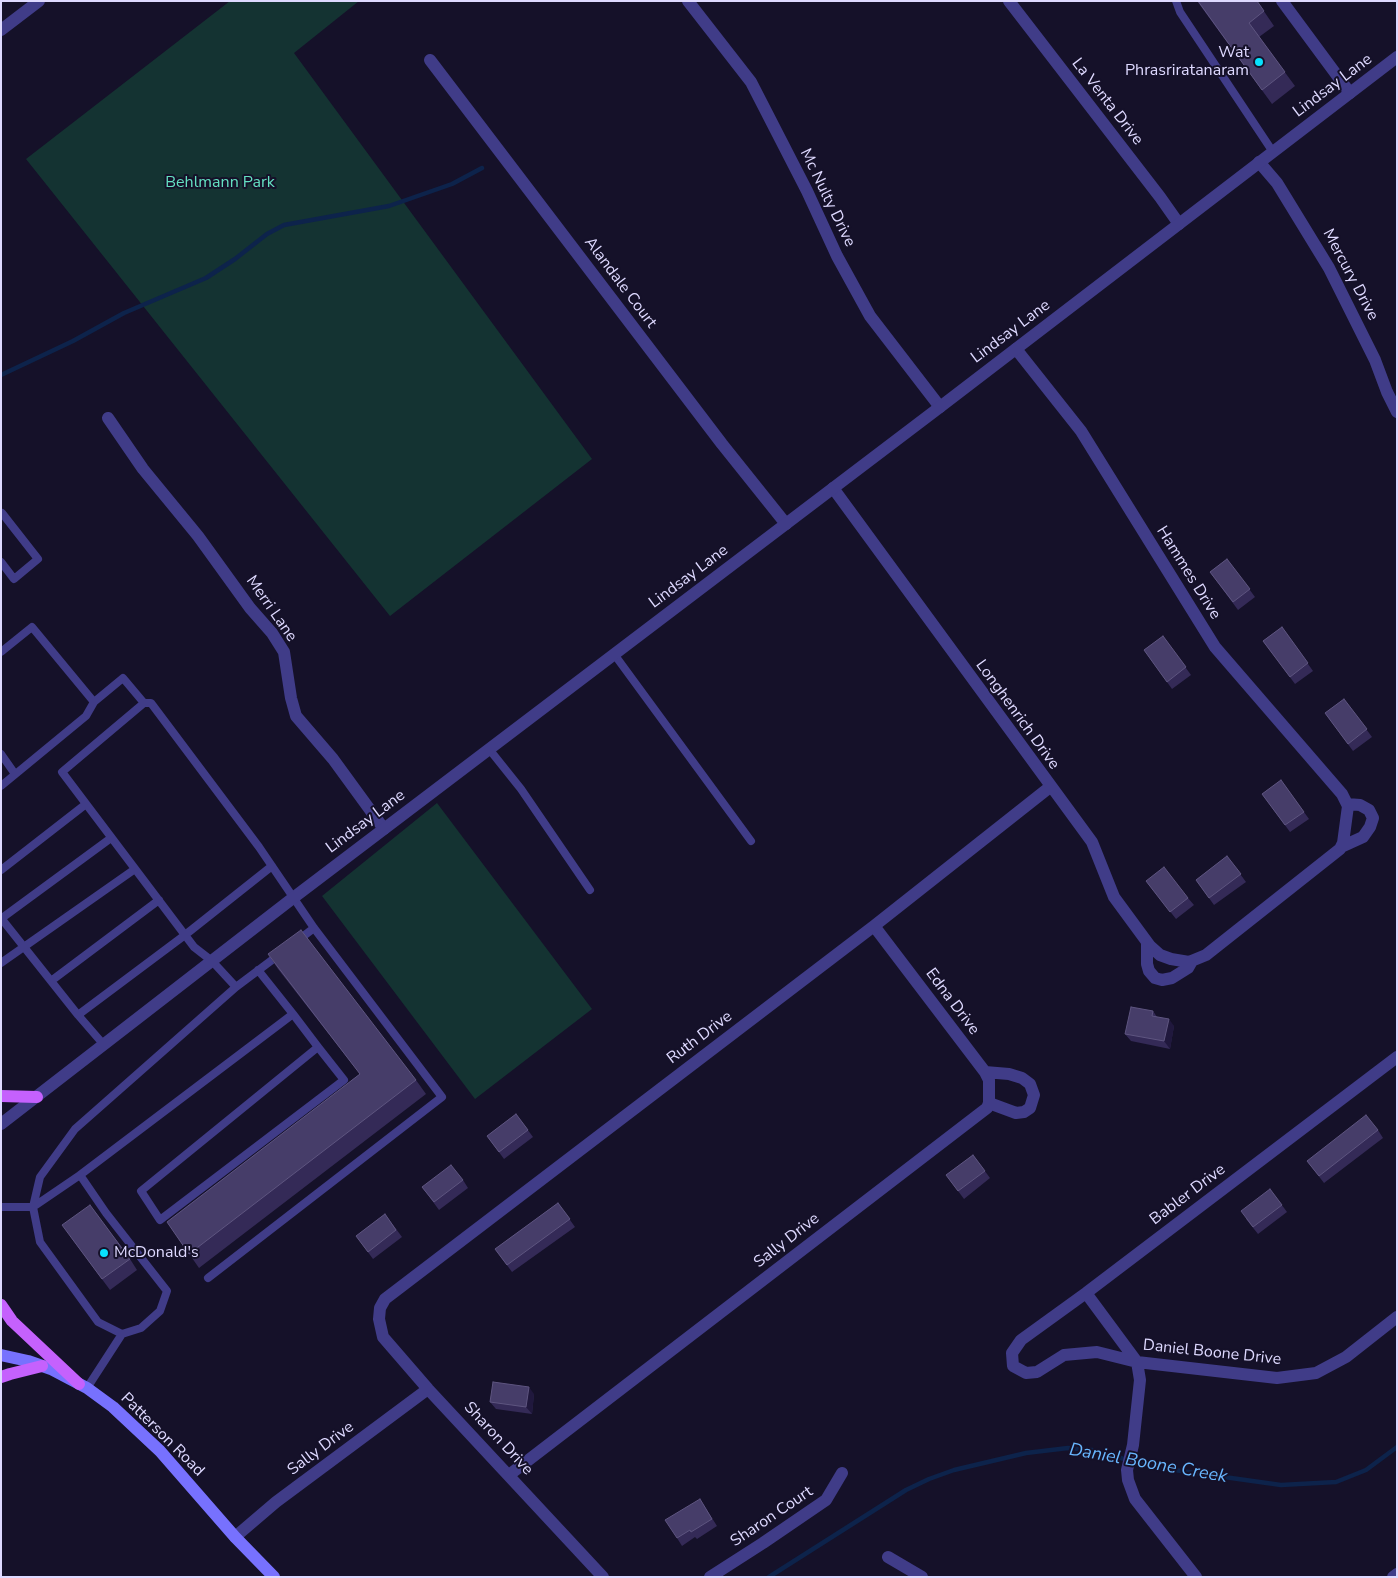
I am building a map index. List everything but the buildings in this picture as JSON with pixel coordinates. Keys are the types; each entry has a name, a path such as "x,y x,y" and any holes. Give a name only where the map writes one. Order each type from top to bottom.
{"main road":[{"path":"1,1096 37,1097"},
{"path":"1,1305 12,1321 83,1386"},
{"name":"Patterson Road","path":"1,1355 42,1366 83,1386 113,1407 160,1451 235,1537 274,1577"},
{"path":"1,1377 42,1366"}],"street":[{"path":"1,30 39,1"},
{"name":"Mc Nulty Drive","path":"688,1 750,82 807,191 837,256 870,316 940,407"},
{"name":"La Venta Drive","path":"1009,1 1179,224"},
{"path":"1282,1 1350,93"},
{"name":"Lindsay Lane","path":"1,1124 384,829 1397,57"},
{"name":"Alandale Court","path":"430,60 716,437 786,524"},
{"name":"Mercury Drive","path":"1259,162 1277,183 1329,268 1375,360 1397,412"},
{"name":"Hammes Drive","path":"1016,348 1081,431 1215,647 1342,794 1347,804"},
{"name":"Merri Lane","path":"108,418 143,469 198,536 250,608 272,633 284,652 291,698 296,716 333,759 384,829"},
{"name":"Longhenrich Drive","path":"833,488 1092,842 1114,897 1147,943 1160,955 1189,962 1192,960"},
{"name":"Ruth Drive","path":"379,1319 380,1308 385,1299 874,926 1050,787"},
{"path":"1147,943 1149,971 1155,978 1162,980 1172,978 1188,968 1192,960 1206,955 1336,853 1341,847 1363,838 1373,818 1369,810 1360,805 1347,804 1341,847"},
{"name":"Edna Drive","path":"874,926 985,1072 989,1080 989,1103"},
{"name":"Babler Drive","path":"1013,1366 1012,1353 1021,1340 1086,1293 1397,1057"},
{"path":"985,1072 1009,1074 1022,1078 1030,1084 1034,1095 1030,1108 1024,1112 1016,1113 989,1103"},
{"name":"Sally Drive","path":"509,1475 987,1108 989,1103"},
{"path":"1086,1293 1137,1362 1140,1380 1133,1445 1127,1470 1128,1480 1136,1499 1196,1577"},
{"name":"Daniel Boone Drive","path":"1013,1366 1026,1373 1037,1372 1064,1355 1097,1352 1137,1362 1277,1378 1316,1373 1346,1357 1397,1317"},
{"name":"Sharon Drive","path":"379,1319 383,1337 428,1389 603,1577"},
{"name":"Sally Drive","path":"235,1537 276,1502 428,1389"},
{"name":"Sharon Court","path":"710,1577 826,1500 842,1473"},
{"path":"888,1557 922,1577"},
{"path":"1393,1577 1397,1574"}],"lane":[{"path":"1176,1 1180,12 1273,152"},
{"path":"1,514 38,559 14,578 1,562"},
{"path":"1,652 32,627 94,702"},
{"path":"614,654 751,841"},
{"path":"1,786 86,716 94,702 123,678 144,704"},
{"path":"208,1278 442,1097 314,928 272,866 151,703 144,704 62,772 194,947 212,961 236,987"},
{"path":"489,749 521,789 590,890"},
{"path":"1,754 16,774"},
{"path":"1,870 86,804"},
{"path":"104,1045 2,918 111,838"},
{"path":"78,1015 185,935 272,866"},
{"path":"1,963 135,869"},
{"path":"51,981 159,900"},
{"path":"122,1334 98,1322 40,1242 33,1207 40,1177 75,1129 236,987 314,928"},
{"path":"258,970 344,1080 160,1220 141,1191 318,1047"},
{"path":"1,1207 33,1207 80,1175 293,1014"},
{"path":"80,1175 106,1213 147,1264 166,1292 160,1311 141,1328 122,1334 83,1386"}],"green space":[{"name":"Behlmann Park","path":"230,1 359,1 294,53 592,459 390,616 26,159"},
{"path":"437,803 592,1009 475,1099 322,896"}],"waterway":[{"path":"1,375 73,341 124,313 206,278 235,259 267,234 284,225 389,206 452,184 482,168"},
{"name":"Daniel Boone Creek","path":"769,1577 906,1490 954,1470 1026,1453 1068,1448 1092,1450 1153,1467 1281,1485 1336,1482 1366,1470 1397,1447"}],"place":[{"name":"Wat Phrasriratanaram","path":"1259,62"},
{"name":"McDonald's","path":"104,1253"}]}
